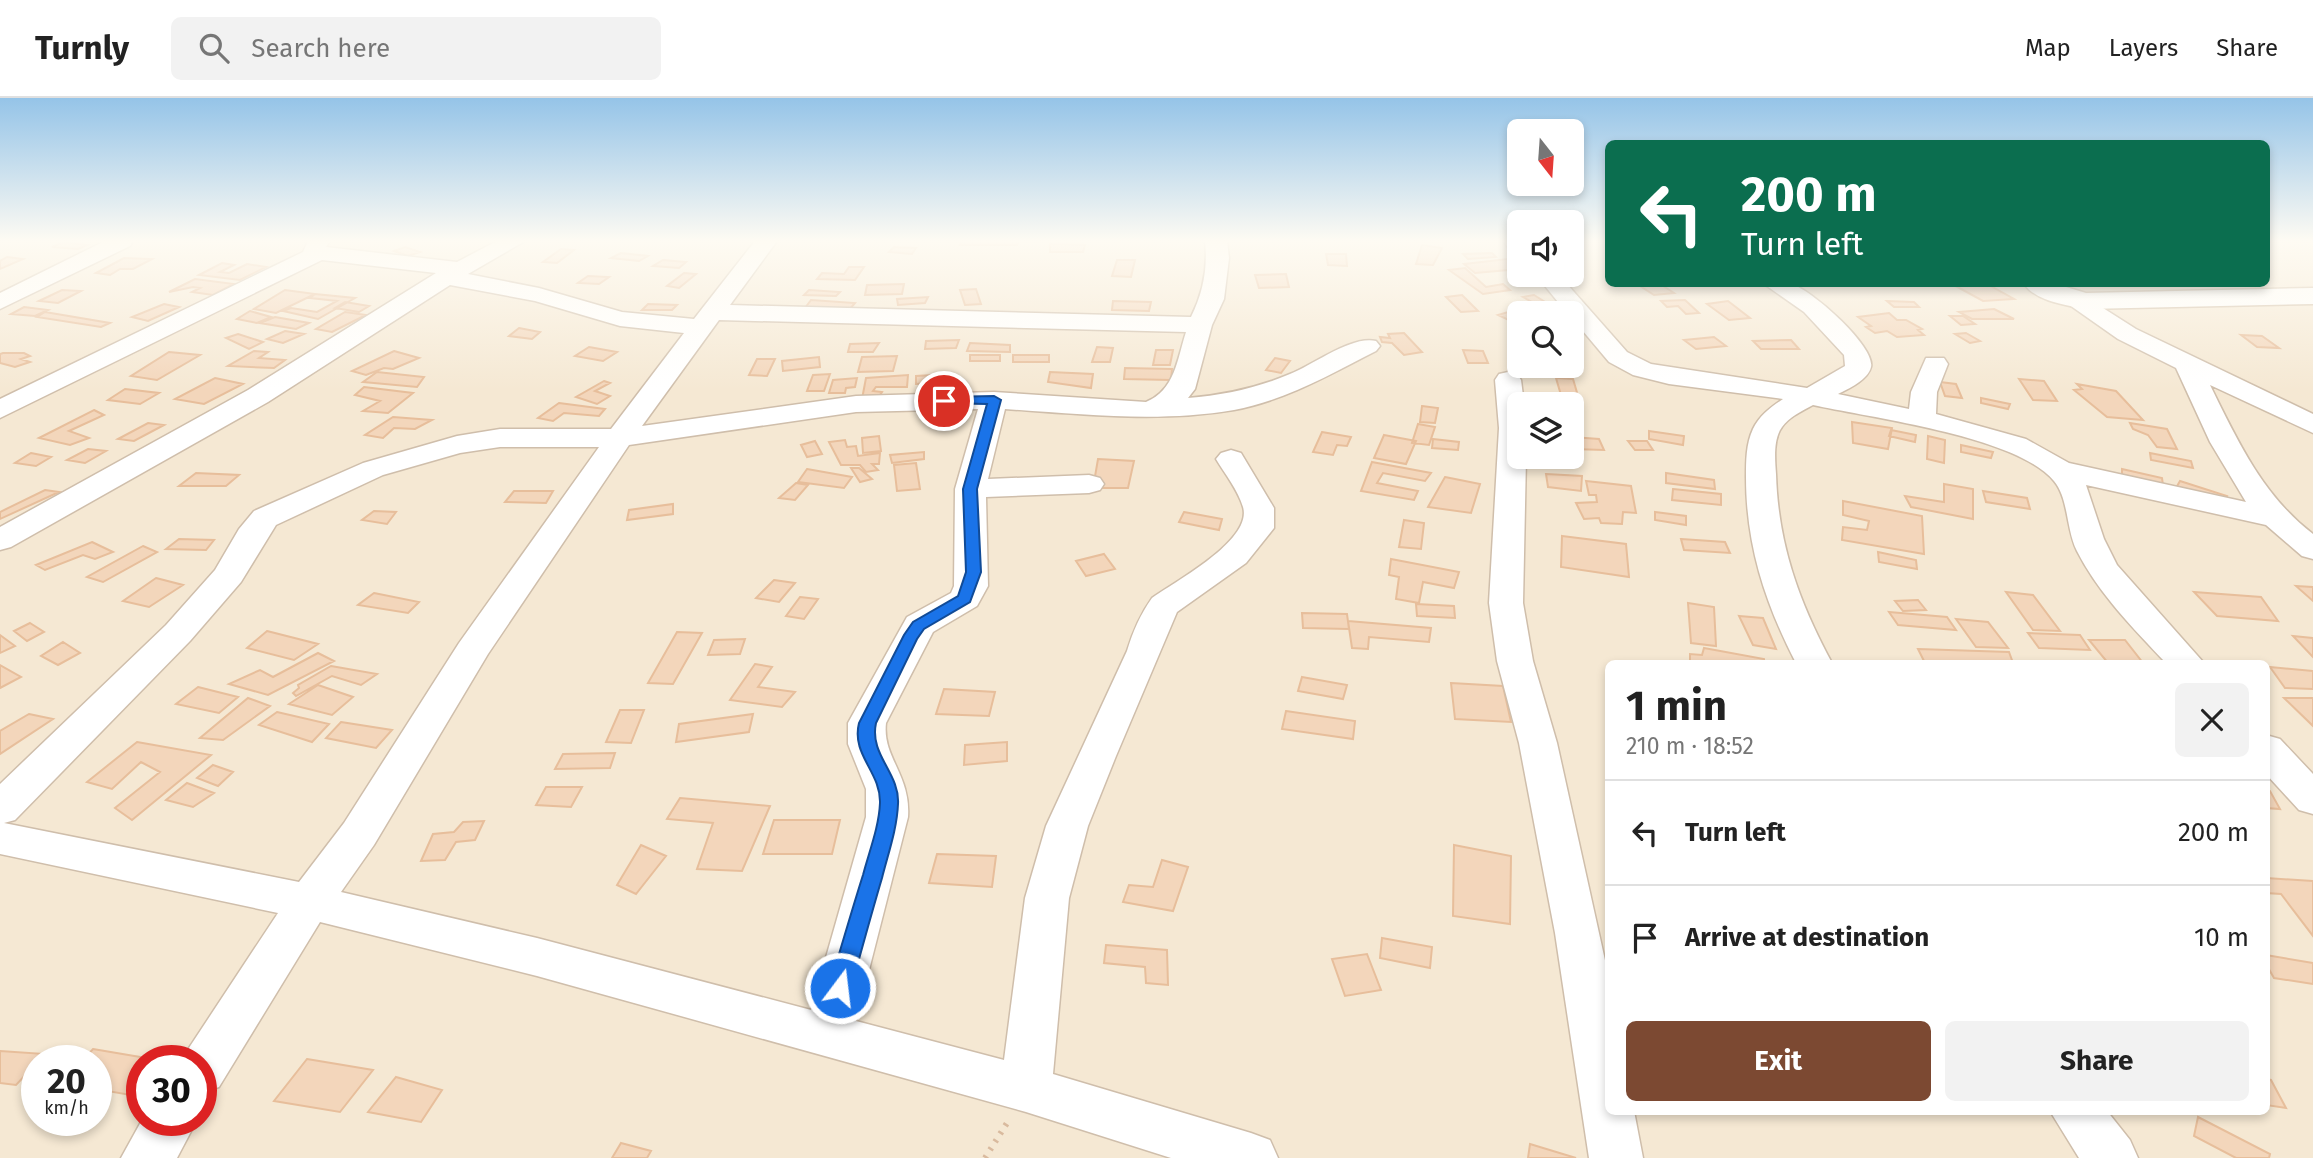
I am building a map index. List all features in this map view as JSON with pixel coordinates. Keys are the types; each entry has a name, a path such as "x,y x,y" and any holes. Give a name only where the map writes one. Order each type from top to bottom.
{"street":[{"path":"0,302 23,290"},
{"path":"0,410 234,290"},
{"path":"0,540 258,396 425,290"},
{"path":"522,290 620,319 1200,326"},
{"path":"217,1046 309,902 359,834 472,651 620,438 728,290"},
{"path":"1149,410 1167,403 1182,389 1213,290"},
{"path":"1560,290 1618,357 1632,368 1808,396 1922,420 2022,448 2061,470 2272,517"},
{"path":"1786,290 1813,307 1857,354 1858,368 1847,380 1787,407 1770,422 1763,441 1761,478 1767,552 1780,593 1813,660"},
{"path":"2053,290 2073,299 2127,334 2188,366 2313,425"},
{"path":"2073,299 2313,296"},
{"path":"0,809 178,633 229,575 255,529 273,513 373,469 457,445 500,438 620,438 856,404 994,400 1149,410 1233,402 1299,380 1367,346"},
{"path":"1922,420 1924,392 1935,364"},
{"path":"2188,366 2241,474 2272,517 2313,549"},
{"path":"1508,380 1513,428 1506,603 1516,661 1538,743 1578,933 1605,1093"},
{"path":"828,1035 885,832 889,800 883,776 868,752 864,737 867,723 919,625 965,599 971,586 973,572 970,489 994,400"},
{"path":"2268,404 2313,400"},
{"path":"1026,1089 1047,898 1068,826 1086,779 1145,651 1154,621 1164,606 1234,556 1258,528 1259,508 1231,459"},
{"path":"2061,470 2073,486 2085,536 2101,567 2126,599 2183,660"},
{"path":"970,489 1089,484"},
{"path":"2270,753 2313,799"},
{"path":"0,838 309,902 537,957 1026,1089 1196,1149 1251,1158"},
{"path":"1609,1115 1616,1158"},
{"path":"2079,1115 2111,1158"},
{"path":"148,1158 161,1136"}],"shaded area":[{"path":"0,290 2313,290 2313,1158 0,1158"}],"building":[{"path":"61,290 81,291 58,303 39,301"},
{"path":"195,290 222,290 213,295 192,292"},
{"path":"284,290 315,294 276,313 254,309"},
{"path":"809,290 840,292 836,296 804,295"},
{"path":"866,290 903,290 902,294 865,295"},
{"path":"960,290 976,290 981,304 965,305"},
{"path":"1478,290 1507,290 1483,294"},
{"path":"1647,290 1670,290 1674,293 1654,295"},
{"path":"1964,290 1999,290 2014,299 1983,301"},
{"path":"315,294 355,298 318,319 283,311 291,308 317,312 337,301 310,298"},
{"path":"1462,295 1478,311 1461,312 1446,297"},
{"path":"1534,295 1544,301 1530,301 1523,297"},
{"path":"928,297 925,303 898,305 897,299"},
{"path":"811,300 855,303 849,310 805,308"},
{"path":"1685,300 1699,313 1686,314 1678,306 1667,307 1661,301"},
{"path":"1113,301 1151,302 1149,311 1112,310"},
{"path":"1728,301 1750,318 1729,320 1707,304"},
{"path":"1887,301 1914,302 1919,307 1894,307"},
{"path":"345,302 369,306 359,312 335,308"},
{"path":"164,304 179,307 148,321 132,317"},
{"path":"648,304 677,305 672,310 642,310"},
{"path":"24,307 48,310 35,316 11,314"},
{"path":"1994,309 2014,319 1972,319 1959,312"},
{"path":"250,311 271,317 257,323 237,319"},
{"path":"45,312 110,323 101,327 37,317"},
{"path":"345,312 366,315 332,332 316,329"},
{"path":"1507,312 1507,319 1498,315"},
{"path":"1889,313 1897,320 1906,320 1922,329 1918,330 1924,335 1897,337 1887,331 1875,333 1866,327 1871,326 1858,317"},
{"path":"1950,316 1963,316 1975,324 1961,325"},
{"path":"275,317 309,323 296,329 260,323"},
{"path":"519,328 540,332 532,339 509,336"},
{"path":"285,331 304,334 283,343 267,339"},
{"path":"1404,333 1422,352 1404,355 1392,343 1382,342 1380,337 1390,338 1388,334"},
{"path":"1966,333 1980,341 1970,343 1955,334"},
{"path":"238,334 263,342 249,349 226,338"},
{"path":"2241,335 2262,336 2279,348 2257,347"},
{"path":"1714,337 1726,346 1696,349 1684,340"},
{"path":"959,340 956,348 925,349 926,341"},
{"path":"1791,340 1799,349 1761,349 1753,341"},
{"path":"879,343 873,352 848,352 850,344"},
{"path":"970,343 1010,345 1010,352 967,351"},
{"path":"589,347 617,352 603,361 575,356"},
{"path":"1097,347 1113,348 1110,362 1092,362"},
{"path":"1156,350 1173,350 1170,365 1153,365"},
{"path":"1463,350 1483,351 1488,363 1468,363"},
{"path":"254,351 268,352 259,358 285,360 274,368 228,366"},
{"path":"394,351 419,358 393,369 384,368 366,375 352,371"},
{"path":"169,352 200,355 157,380 131,376"},
{"path":"24,353 30,356 21,359 30,362 15,367 0,363 0,354"},
{"path":"970,355 1000,355 1000,361 970,361"},
{"path":"1013,355 1049,355 1049,362 1013,362"},
{"path":"897,356 893,371 858,372 862,357"},
{"path":"819,357 820,367 783,371 782,361"},
{"path":"1275,358 1290,361 1281,373 1266,370"},
{"path":"757,359 775,359 767,376 749,375"},
{"path":"1125,368 1172,369 1171,380 1124,379"},
{"path":"377,372 424,377 417,387 363,382"},
{"path":"1050,372 1093,374 1091,388 1048,382"},
{"path":"830,374 824,391 807,391 813,375"},
{"path":"951,374 952,382 916,384 916,376"},
{"path":"908,375 907,387 876,387 873,391 882,392 878,398 862,399 866,378"},
{"path":"215,378 243,384 204,404 175,399"},
{"path":"857,378 855,387 846,388 845,393 829,393 833,380"},
{"path":"1556,378 1573,379 1577,392 1560,392"},
{"path":"2019,379 2044,381 2057,401 2033,400"},
{"path":"604,381 610,383 595,391 610,396 597,404 576,397"},
{"path":"1940,382 1956,384 1962,398 1945,396"},
{"path":"2077,384 2116,391 2143,420 2107,417 2074,390 2082,389"},
{"path":"364,387 413,393 388,413 363,411 380,401 355,395"},
{"path":"125,389 159,393 140,404 108,400"},
{"path":"1981,398 2010,404 2008,409 1981,403"},
{"path":"559,403 605,409 599,416 564,413 553,421 538,418"},
{"path":"1422,406 1438,408 1435,423 1420,422"},
{"path":"94,410 104,415 69,431 89,438 70,445 39,438"},
{"path":"393,417 432,420 415,429 394,428 383,438 365,435"},
{"path":"1852,422 1892,428 1888,449 1853,443"},
{"path":"148,423 164,425 134,441 118,439"},
{"path":"2130,423 2167,429 2177,449 2157,447 2148,435 2133,429"},
{"path":"1418,424 1435,427 1429,445 1412,443"},
{"path":"1891,430 1916,435 1915,442 1889,436"},
{"path":"1649,431 1684,436 1683,445 1649,439"},
{"path":"1322,432 1351,437 1347,446 1337,445 1333,455 1313,452"},
{"path":"1384,435 1416,441 1406,464 1374,458"},
{"path":"879,436 881,451 863,453 862,438"},
{"path":"1928,436 1945,440 1944,463 1927,459"},
{"path":"1584,438 1599,439 1604,450 1584,449"},
{"path":"1433,439 1459,442 1458,450 1432,448"},
{"path":"845,440 847,447 856,446 858,456 880,453 879,464 872,464 878,470 866,472 860,465 841,465 829,442"},
{"path":"815,441 822,454 807,457 801,445"},
{"path":"1628,441 1647,441 1653,450 1635,450"},
{"path":"1961,445 1993,452 1991,458 1961,452"},
{"path":"88,449 106,451 85,463 67,460"},
{"path":"924,452 924,459 892,463 890,455"},
{"path":"31,453 51,457 36,466 15,463"},
{"path":"2150,453 2191,461 2193,468 2151,460"},
{"path":"1098,459 1134,461 1128,488 1093,488"},
{"path":"1372,462 1431,473 1425,481 1383,473 1377,483 1418,491 1414,500 1361,491"},
{"path":"916,463 920,489 897,491 894,465"},
{"path":"851,468 859,468 872,479 860,482"},
{"path":"807,469 852,477 844,488 798,482"},
{"path":"2122,469 2162,478 2163,485 2122,475"},
{"path":"196,473 239,475 226,486 179,486"},
{"path":"1666,473 1714,480 1715,489 1666,483"},
{"path":"1546,474 1582,476 1581,491 1548,487"},
{"path":"1445,477 1480,484 1471,513 1428,507"},
{"path":"1586,481 1631,486 1636,513 1623,512 1622,524 1601,523 1599,518 1584,519 1576,503 1597,502 1596,495 1589,495"},
{"path":"2180,481 2227,496 2223,503 2176,488"},
{"path":"796,483 808,485 795,500 779,498"},
{"path":"1944,484 1973,489 1973,519 1911,507 1905,496 1944,502"},
{"path":"1673,489 1721,494 1721,505 1672,500"},
{"path":"45,490 59,492 0,519 0,512"},
{"path":"514,491 553,491 546,503 505,502"},
{"path":"1983,491 2027,498 2030,509 1986,502"},
{"path":"1843,501 1922,516 1924,554 1842,540 1843,527 1867,530 1869,521 1843,515"},
{"path":"673,504 673,514 627,520 629,510"},
{"path":"374,511 396,512 387,524 362,520"},
{"path":"1184,512 1222,519 1219,530 1179,522"},
{"path":"1655,512 1686,516 1686,525 1655,520"},
{"path":"1404,520 1424,523 1421,549 1399,547"},
{"path":"1562,536 1626,544 1629,577 1561,567"},
{"path":"179,539 214,540 206,550 166,549"},
{"path":"1681,539 1725,542 1730,553 1684,550"},
{"path":"92,542 113,552 95,559 83,555 45,570 36,565"},
{"path":"143,546 157,552 103,582 87,577"},
{"path":"1878,552 1916,560 1917,569 1879,562"},
{"path":"1104,554 1115,569 1086,576 1076,561"},
{"path":"1391,559 1459,572 1454,588 1423,582 1419,603 1396,599 1399,577 1389,575"},
{"path":"156,578 183,585 149,607 123,601"},
{"path":"774,580 795,583 779,602 756,598"},
{"path":"2296,586 2313,587 2313,601"},
{"path":"2006,592 2033,595 2060,631 2033,630"},
{"path":"2194,592 2261,597 2278,621 2217,616"},
{"path":"374,593 419,602 408,613 358,605"},
{"path":"800,597 818,599 804,619 786,616"},
{"path":"1918,600 1926,610 1903,611 1895,601"},
{"path":"1688,603 1714,607 1716,646 1691,643"},
{"path":"1416,604 1454,606 1455,618 1417,616"},
{"path":"1889,612 1947,617 1956,630 1898,625"},
{"path":"1302,613 1347,614 1349,629 1303,628"},
{"path":"1739,616 1763,618 1776,649 1753,645"},
{"path":"1956,619 1988,622 2008,648 1976,647"},
{"path":"1348,621 1431,628 1429,642 1369,637 1368,649 1352,648"},
{"path":"30,623 44,632 27,641 14,631"},
{"path":"267,631 318,644 294,660 247,648"},
{"path":"677,632 702,633 673,684 648,683"},
{"path":"2028,633 2080,635 2090,650 2039,648"},
{"path":"0,635 15,646 0,653"},
{"path":"2293,636 2313,638 2313,657"},
{"path":"745,639 740,654 708,655 714,640"},
{"path":"2089,640 2125,640 2141,660 2106,660"},
{"path":"63,642 80,653 58,665 41,656"},
{"path":"1704,648 1764,660 1690,660 1690,654 1702,655"},
{"path":"1918,649 2009,652 2012,660 1924,660"},
{"path":"318,653 334,661 268,695 229,684 260,670 273,677"},
{"path":"755,664 772,667 758,687 795,692 782,707 730,700"},
{"path":"0,665 21,677 0,688"},
{"path":"331,666 377,674 361,685 332,676 296,696 293,693 299,688 298,685"},
{"path":"2270,667 2313,671 2313,689 2285,688"},
{"path":"1302,677 1347,685 1343,699 1298,691"},
{"path":"1451,683 1503,686 1511,722 1455,719"},
{"path":"318,685 353,697 332,715 289,704"},
{"path":"198,687 238,697 219,713 176,704"},
{"path":"944,689 995,692 989,716 936,714"},
{"path":"248,698 270,706 223,740 200,738"},
{"path":"2284,698 2313,698 2313,726"},
{"path":"620,710 644,710 631,743 606,742"},
{"path":"1286,711 1355,721 1353,739 1282,729"},
{"path":"277,712 329,724 312,742 259,725"},
{"path":"29,714 53,719 0,754 0,731"},
{"path":"753,714 749,732 676,742 679,724"},
{"path":"341,722 392,730 376,748 326,738"},
{"path":"137,742 211,755 132,820 115,808 160,772 141,762 112,789 87,782"},
{"path":"1007,742 1007,761 964,765 965,745"},
{"path":"615,753 610,768 555,769 563,754"},
{"path":"213,765 233,772 218,786 197,778"},
{"path":"187,783 214,793 193,807 166,800"},
{"path":"546,787 582,787 571,807 536,805"},
{"path":"2270,791 2280,809 2270,808"},
{"path":"680,798 770,806 742,871 697,869 713,823 667,819"},
{"path":"774,820 840,820 832,854 763,854"},
{"path":"484,821 475,840 456,842 445,860 421,861 433,834 454,832 463,822"},
{"path":"641,845 666,856 636,894 617,885"},
{"path":"1454,845 1511,856 1510,924 1453,916"},
{"path":"937,854 996,856 992,887 929,883"},
{"path":"1162,860 1188,867 1173,911 1123,902 1129,885 1153,887"},
{"path":"2270,878 2313,881 2313,936 2281,894 2270,893"},
{"path":"1382,938 1432,947 1430,968 1380,958"},
{"path":"1106,945 1167,950 1168,985 1146,983 1145,967 1104,963"},
{"path":"1367,954 1381,990 1345,996 1332,959"},
{"path":"2270,956 2313,963 2313,984 2274,978 2270,971"},
{"path":"0,1051 21,1052 21,1080 16,1085 0,1083"},
{"path":"112,1052 126,1055 126,1094 112,1092"},
{"path":"307,1059 373,1070 340,1112 274,1101"},
{"path":"396,1077 442,1090 421,1122 368,1112"},
{"path":"2270,1080 2271,1080 2286,1108 2270,1106"},
{"path":"2198,1117 2270,1154 2269,1158 2236,1158 2194,1136"},
{"path":"621,1143 651,1151 647,1158 612,1158"},
{"path":"1530,1144 1576,1158 1528,1158"}],"route":[{"path":"840,988 885,832 889,800 883,776 868,752 864,737 867,723 909,638 919,625 965,599 971,586 973,572 970,489 994,400 944,401"}]}
